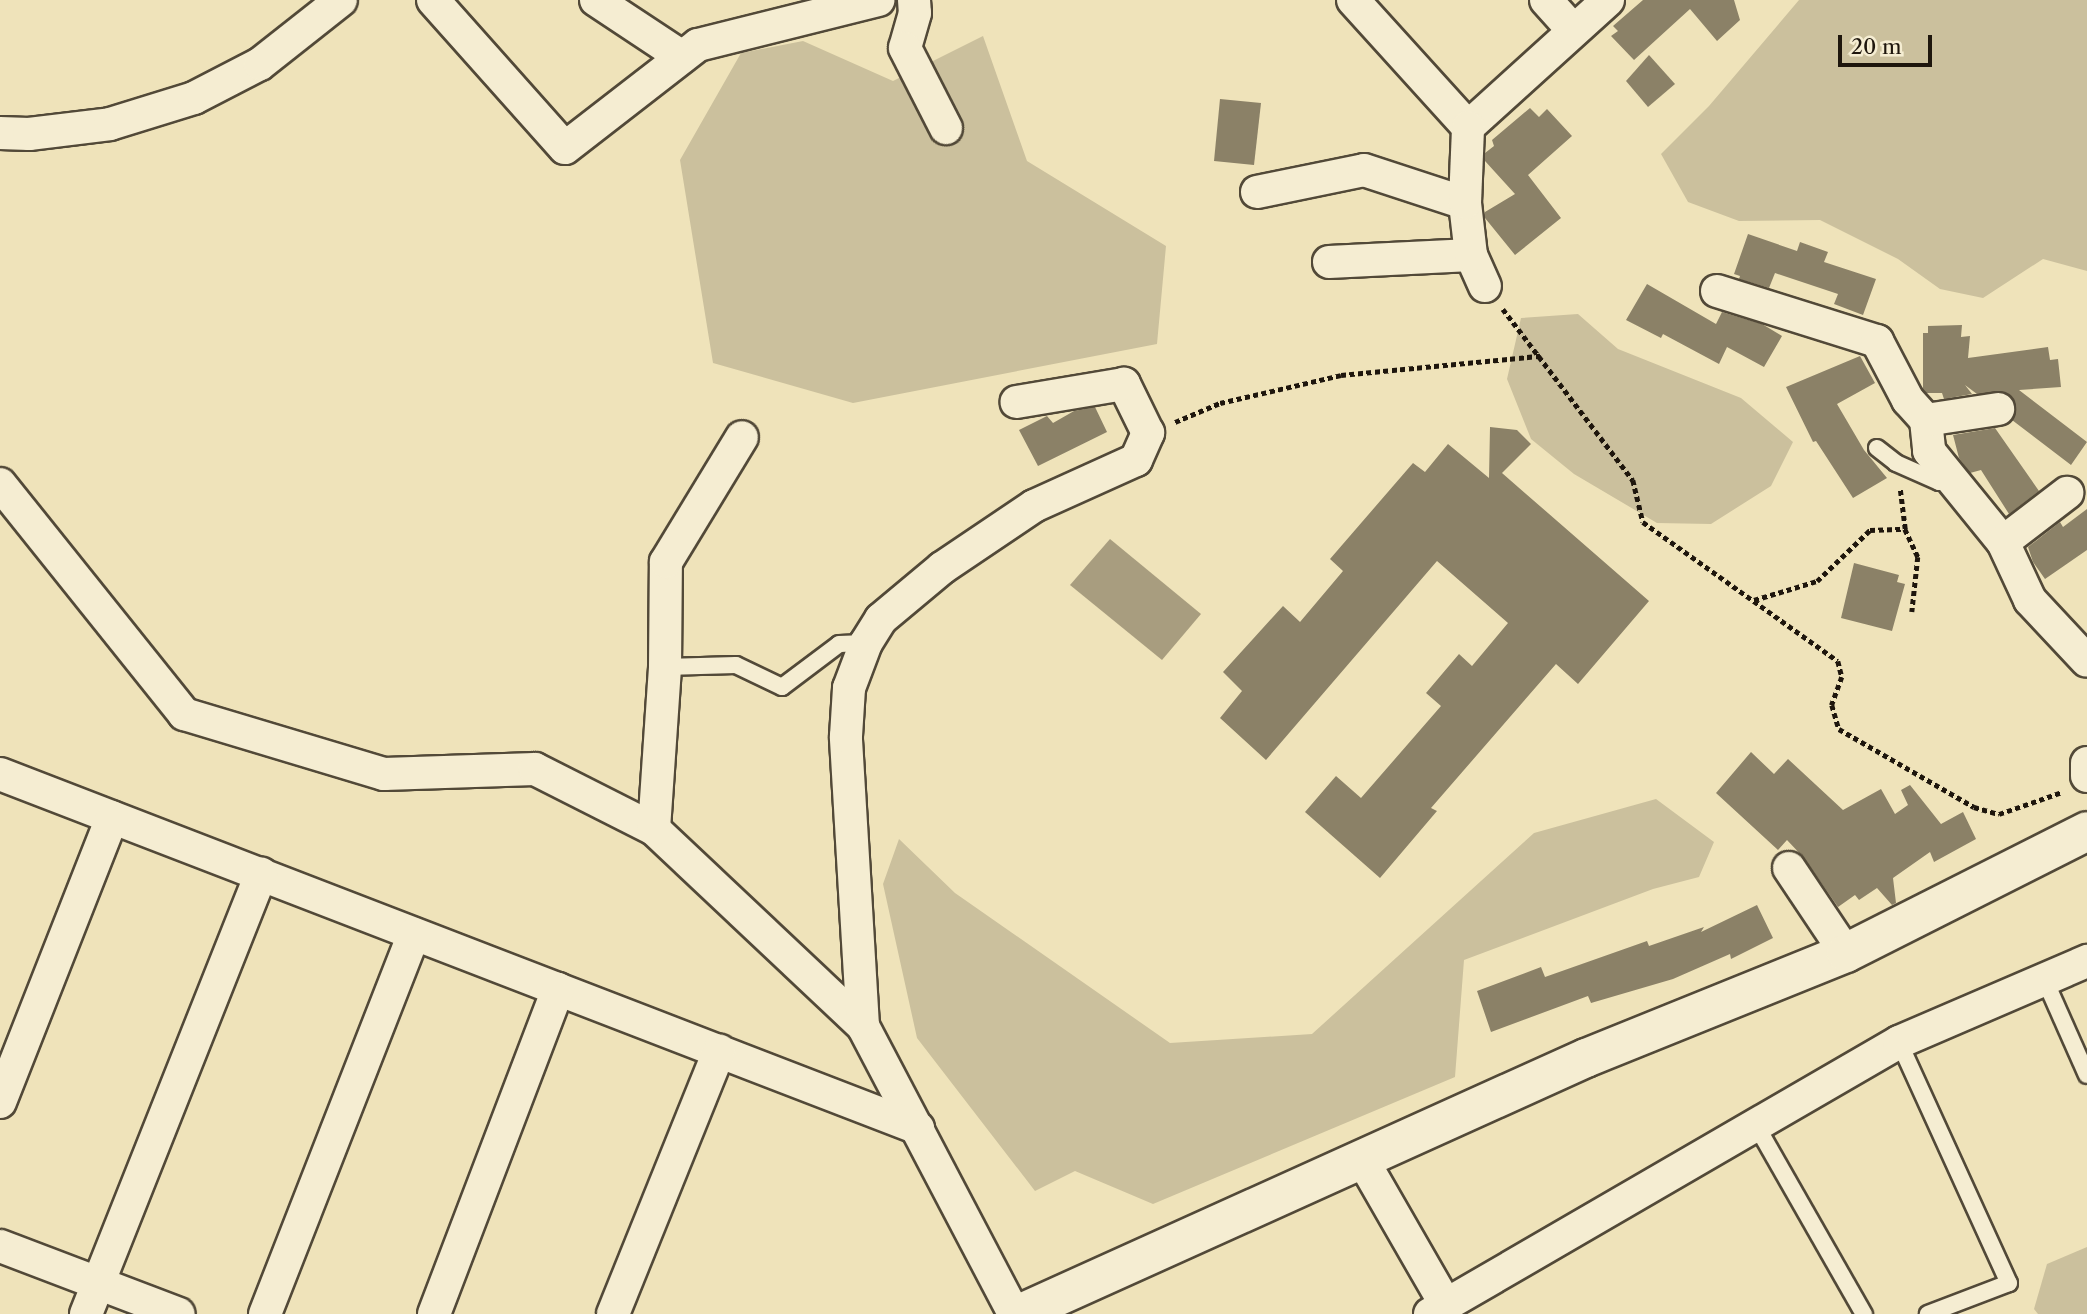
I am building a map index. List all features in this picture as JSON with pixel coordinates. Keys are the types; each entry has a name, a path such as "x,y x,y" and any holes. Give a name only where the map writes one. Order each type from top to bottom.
{"street":[{"path":"0,133 29,134 110,124 194,98 260,64 341,0"},
{"path":"433,0 565,148 698,45 878,0"},
{"path":"596,0 682,57"},
{"path":"914,0 915,13 905,48 946,128"},
{"path":"1353,0 1468,127 1465,203 1471,256 1485,286"},
{"path":"1546,0 1573,30"},
{"path":"1468,127 1608,0"},
{"path":"1257,192 1364,170 1465,203"},
{"path":"1329,262 1471,256"},
{"path":"1717,291 1877,341 1908,400 1926,420 1929,451 2003,542 2029,600 2087,661"},
{"path":"863,1026 846,736 849,688 866,643 881,619 942,568 1034,506 1136,460 1148,433 1124,384 1017,402"},
{"path":"1926,420 1998,409"},
{"path":"654,829 665,667 666,562 742,437"},
{"path":"0,485 184,714 384,774 535,769 654,829 863,1026 1016,1314 1586,1058 1846,954 2087,831"},
{"path":"2003,542 2067,493"},
{"path":"0,774 918,1128"},
{"path":"0,1102 112,817"},
{"path":"1789,869 1846,954"},
{"path":"86,1314 261,874"},
{"path":"265,1314 414,934"},
{"path":"1362,1159 1442,1311 1899,1042 2087,961"},
{"path":"434,1314 558,989"},
{"path":"613,1314 719,1051"},
{"path":"0,1246 179,1314"}],"lane":[{"path":"1877,447 1896,463 1939,482 1950,476"},
{"path":"665,667 736,665 782,687 798,678 839,643 866,643"},
{"path":"2044,978 2087,1075"},
{"path":"1899,1042 2009,1283 1928,1314"},
{"path":"1756,1125 1864,1314"}],"path":[{"path":"1485,286 1633,480 1643,522 1838,661 1842,677 1832,705 1839,729 1974,807 1999,814 2083,776"},
{"path":"1148,433 1220,403 1342,375 1540,356"},
{"path":"1896,463 1905,529 1917,557 1912,612"},
{"path":"1753,600 1816,581 1870,530 1905,529"}],"shaded area":[{"path":"1799,0 2087,0 2087,271 2043,259 1983,298 1940,289 1898,259 1820,220 1739,221 1688,202 1661,154 1709,106"},
{"path":"983,36 1027,161 1166,246 1157,344 853,403 713,363 680,160 741,53 803,41 893,81"},
{"path":"1578,314 1618,349 1741,398 1793,442 1771,486 1711,524 1657,523 1574,474 1531,439 1507,379 1521,318"},
{"path":"1110,539 1201,614 1162,660 1070,585"},
{"path":"1656,799 1714,842 1699,877 1653,889 1464,960 1455,1077 1153,1204 1075,1171 1035,1191 917,1038 883,884 899,839 955,893 1170,1043 1312,1034 1534,833"},
{"path":"2087,1247 2087,1314 2038,1314 2034,1309 2047,1264"}],"building":[{"path":"1643,0 1734,0 1740,20 1717,41 1690,9 1634,60 1611,36 1618,31 1613,26"},
{"path":"1649,55 1675,84 1648,107 1626,81"},
{"path":"1220,99 1261,103 1254,165 1214,161"},
{"path":"1530,108 1539,117 1547,109 1572,136 1528,175 1561,218 1515,255 1485,218 1485,212 1515,194 1485,161 1485,153 1494,146 1492,140"},
{"path":"1748,234 1797,251 1800,242 1828,252 1824,262 1876,279 1863,315 1834,304 1838,294 1775,273 1769,288 1739,279 1740,276 1734,274"},
{"path":"1647,284 1716,324 1722,312 1762,324 1782,336 1764,367 1727,347 1719,364 1663,334 1661,338 1626,320"},
{"path":"1962,325 1961,337 1970,336 1968,358 2048,347 2050,360 2058,359 2061,387 2019,390 2087,442 2071,465 2012,420 2016,406 2005,392 1977,394 1965,385 1972,394 1944,399 1942,393 1926,393 1923,389 1923,333 1928,333 1928,326"},
{"path":"1860,356 1875,383 1837,404 1864,450 1887,478 1853,498 1816,441 1813,442 1786,387"},
{"path":"1095,407 1107,432 1038,466 1019,430 1047,416 1053,423 1074,411"},
{"path":"1490,427 1517,430 1531,444 1502,473 1649,601 1578,684 1556,664 1431,808 1437,811 1380,878 1305,812 1336,776 1361,798 1441,706 1426,693 1459,654 1472,666 1508,623 1437,561 1266,760 1220,718 1242,691 1223,672 1283,606 1300,622 1343,571 1330,559 1413,463 1425,472 1448,444 1489,478"},
{"path":"1995,428 2039,491 2009,514 1981,470 1970,473 1959,458 1953,435"},
{"path":"2087,509 2087,550 2045,579 2033,562 2028,547 2060,522 2063,527"},
{"path":"1854,563 1899,575 1897,582 1905,584 1892,631 1841,618"},
{"path":"1751,752 1774,774 1788,759 1843,810 1881,789 1895,814 1908,805 1901,790 1910,785 1941,824 1963,812 1976,839 1934,862 1930,852 1893,878 1896,903 1892,905 1877,888 1859,900 1855,895 1838,907 1804,858 1787,840 1778,850 1716,793"},
{"path":"1757,905 1773,938 1731,959 1730,954 1673,979 1591,1003 1588,996 1491,1032 1477,991 1541,967 1545,977 1647,941 1649,946 1704,927 1701,932"}]}
